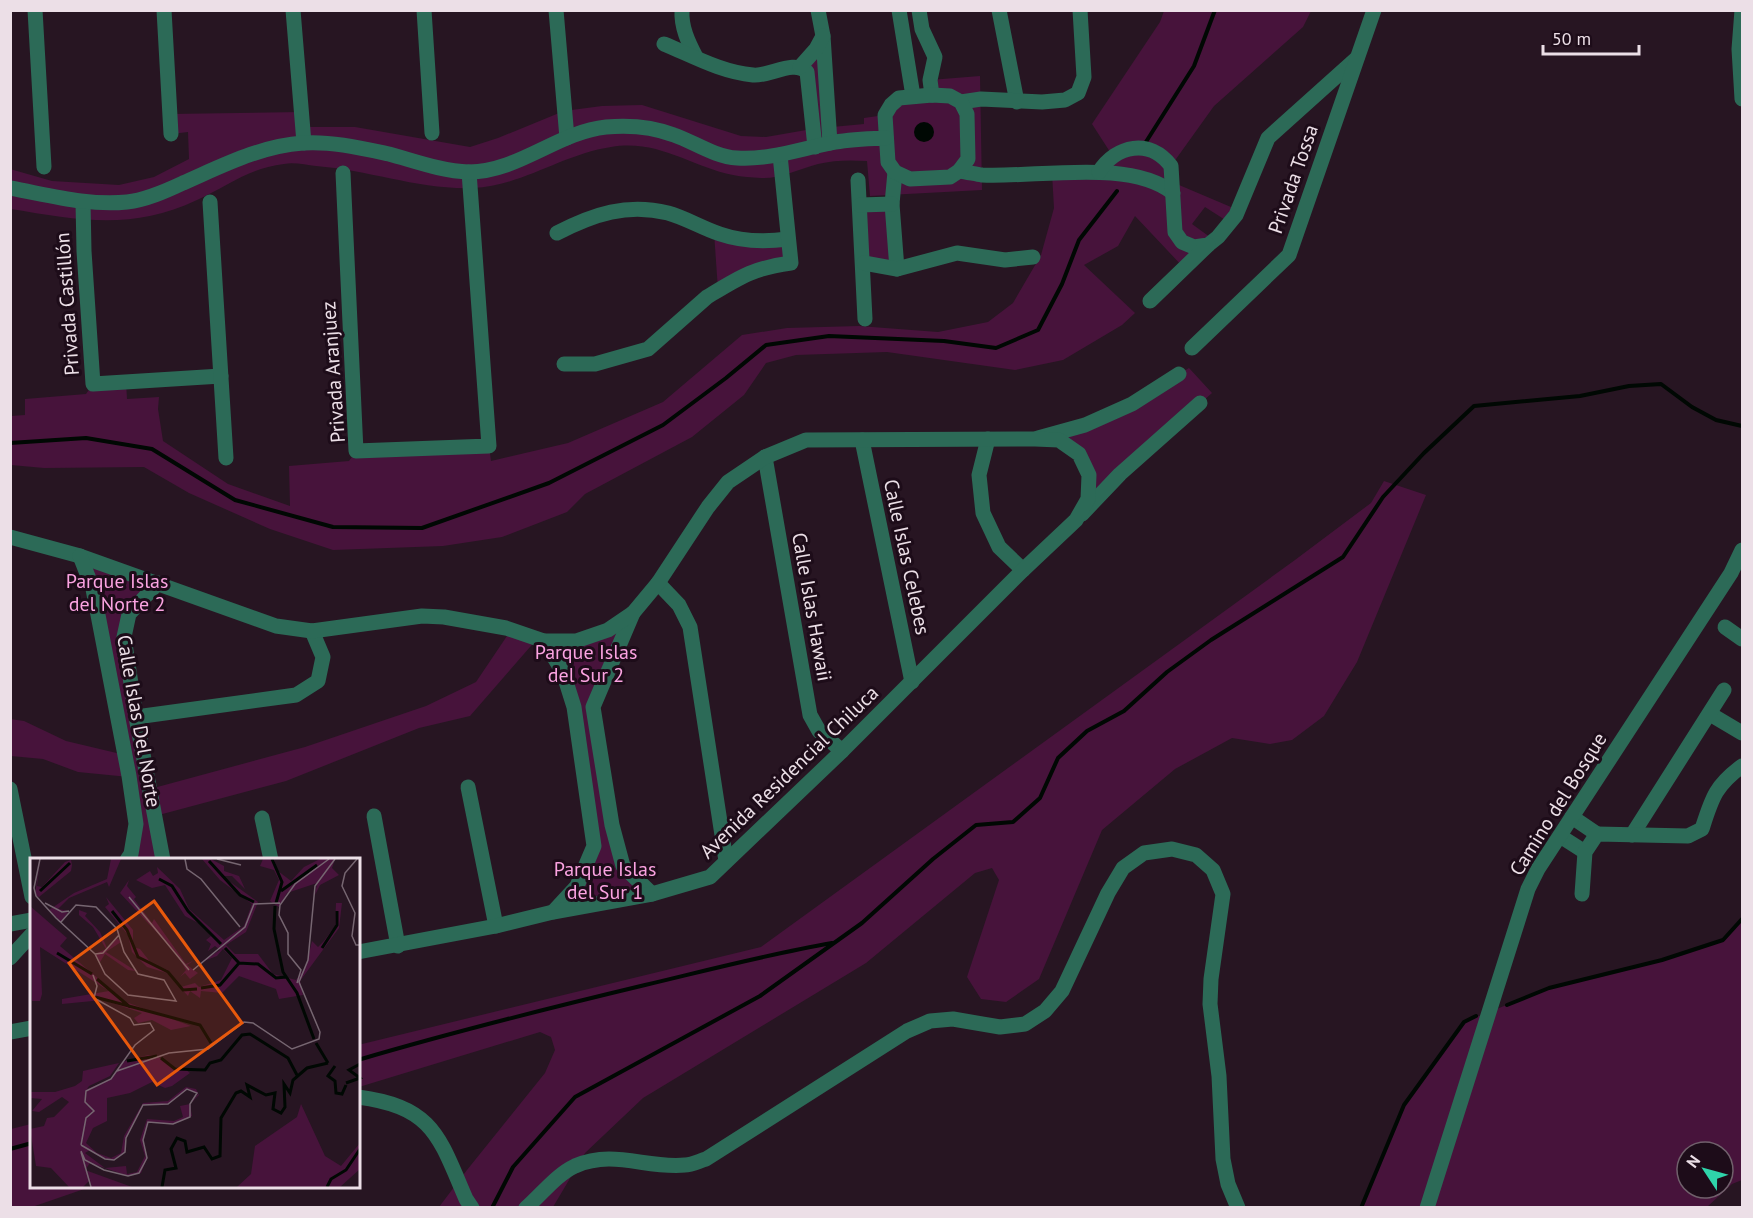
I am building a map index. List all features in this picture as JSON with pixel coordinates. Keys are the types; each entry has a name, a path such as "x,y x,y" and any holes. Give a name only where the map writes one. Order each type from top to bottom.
{"street":[{"path":"35,10 44,167"},
{"path":"164,10 171,134"},
{"path":"293,10 304,143"},
{"path":"424,10 432,133"},
{"path":"556,10 567,138"},
{"path":"682,10 687,40 696,57"},
{"path":"818,10 823,36 823,145"},
{"path":"899,10 912,92"},
{"path":"919,10 922,28 934,57 931,88"},
{"path":"999,10 1017,102"},
{"path":"961,102 981,99 1017,102 1065,100 1078,93 1084,77 1080,10"},
{"name":"Privada Tossa","path":"1192,348 1289,255 1374,10"},
{"path":"1742,10 1739,49 1743,99"},
{"path":"904,33 922,28"},
{"path":"664,44 722,69 756,76 800,67 816,49 823,36"},
{"name":"Privada Tossa","path":"1150,301 1218,237 1236,215 1268,138 1357,58"},
{"path":"800,67 807,72 823,145"},
{"path":"931,88 961,102 967,114 968,159 959,171 950,177 910,179 895,172 888,162 885,115 899,98 912,92 931,88"},
{"path":"10,188 83,202 128,202 163,192 254,152 304,143 343,145 389,154 437,168 469,172 505,165 567,138 606,127 644,128 672,134 735,158 780,155 823,145 886,138"},
{"path":"1099,172 1112,155 1127,149 1139,148 1165,158 1171,166 1175,232 1182,242 1194,247 1208,246"},
{"path":"564,364 595,364 648,349 707,297 749,272 765,266 791,263 780,155"},
{"path":"959,171 981,175 1099,172 1155,182 1173,193"},
{"name":"Privada Aranjuez","path":"343,173 356,451 489,446 469,172"},
{"path":"895,172 892,204 897,269"},
{"path":"858,180 864,263 865,319"},
{"name":"Privada Castillón","path":"83,202 93,384 221,376"},
{"path":"210,202 226,458"},
{"path":"860,205 892,204"},
{"path":"557,233 585,218 629,208 669,213 720,235 762,242 788,238"},
{"path":"762,242 765,266"},
{"path":"864,263 897,269 957,253 1005,260 1033,257"},
{"name":"Avenida Residencial Chiluca","path":"1035,439 1085,425 1132,404 1179,374"},
{"name":"Avenida Residencial Chiluca","path":"360,952 652,894 710,877 842,751 1120,474 1200,403"},
{"path":"988,439 979,475 983,513 999,547 1023,570"},
{"name":"Avenida Residencial Chiluca","path":"10,537 80,556 276,626 312,631 422,616 444,617 506,628 544,641 576,641 608,630 633,613 658,582 708,507 728,482 765,457 806,440 1035,439 1059,441 1079,454 1089,475 1088,499 1076,520"},
{"name":"Calle Islas Celebes","path":"862,440 912,682"},
{"name":"Calle Islas Hawaii","path":"765,457 810,715 819,731 842,751"},
{"name":"Camino del Bosque","path":"1427,1208 1528,889 1743,550"},
{"name":"Calle Islas Del Norte","path":"80,556 93,588 129,777 136,824 128,858"},
{"path":"658,582 679,605 690,627 726,861"},
{"name":"Calle Islas Del Norte","path":"158,583 129,614 124,637 136,717 163,858"},
{"path":"633,613 593,707 612,825 623,866 652,894"},
{"path":"1725,627 1743,639"},
{"path":"136,717 296,695 318,681 323,657 312,631"},
{"path":"544,641 563,672 574,707 594,846 577,886 553,912"},
{"path":"1632,834 1724,690"},
{"path":"1710,714 1743,733"},
{"path":"1572,817 1597,834 1688,836 1702,829 1715,792 1728,776 1743,766"},
{"path":"468,787 496,926"},
{"path":"10,789 30,887"},
{"path":"374,816 398,946"},
{"path":"262,818 271,858"},
{"path":"1582,894 1585,852 1597,834"},
{"path":"1560,836 1585,852"},
{"path":"526,1208 557,1178 575,1166 597,1159 619,1158 669,1166 687,1165 706,1159 907,1031 930,1021 953,1019 1000,1027 1024,1024 1045,1011 1062,990 1108,893 1123,868 1144,853 1172,849 1196,855 1214,870 1223,894 1211,979 1210,1004 1219,1076 1223,1159 1228,1184 1238,1208"},
{"path":"10,924 30,920"},
{"path":"10,958 30,936"},
{"path":"10,1032 30,1028"},
{"path":"360,1097 395,1104 412,1112 431,1128 442,1143 472,1208"}],"green space":[{"path":"1164,11 1311,11 1303,27 1214,106 1171,166 1172,182 1238,210 1230,223 1205,207 1192,224 1214,240 1184,268 1135,216 1118,246 1084,265 1135,313 1122,325 1063,360 1015,370 887,352 796,355 766,363 744,395 692,437 585,494 567,512 502,537 443,546 333,550 270,529 189,493 144,467 44,468 11,465 11,416 25,415 25,399 86,394 93,384 126,382 127,399 159,397 158,409 163,441 228,484 290,506 289,466 349,461 356,451 489,446 491,461 568,443 663,402 742,335 787,328 859,326 938,332 988,322 1013,303 1041,255 1054,208 1052,173 1099,172 1112,155 1092,124 1160,22"},
{"path":"817,54 832,127 864,124 864,118 885,115 891,105 931,95 930,80 980,76 982,190 870,196 867,161 830,162 782,175 761,178 733,175 660,150 628,146 593,151 508,182 473,188 434,186 336,168 288,163 260,169 197,200 150,216 105,220 82,219 11,209 10,169 52,181 119,185 154,177 189,159 188,132 171,134 170,114 302,112 304,127 355,127 470,147 564,111 602,106 642,105 741,136 766,137 812,129 809,63"},
{"path":"892,204 897,269 864,263 860,205"},
{"path":"714,232 788,239 791,263 718,290"},
{"path":"1189,368 1212,393 1120,474 1076,520 1089,475 1059,441 1132,404"},
{"path":"1384,481 1426,495 1357,662 1324,716 1292,740 1270,744 1232,738 1175,769 1102,830 1039,979 1006,1002 981,999 967,977 999,880 992,868 975,873 866,963 643,1098 585,1153 553,1207 439,1207 545,1073 555,1050 551,1037 540,1032 360,1087 360,1045 761,947 1371,503"},
{"name":"Parque Islas del Norte 2","path":"80,556 158,583 129,614 124,637 150,789 305,747 426,706 476,682 511,630 537,639 470,716 419,728 286,781 155,816 163,858 128,858 131,854 129,777 78,772 43,759 11,756 10,719 24,721 66,741 125,755"},
{"path":"633,613 593,707 623,866 652,894 553,912 594,845 574,707 544,641 576,641"},
{"path":"1742,919 1742,1180 1735,1183 1735,1140 1675,1140 1675,1200 1715,1200 1707,1207 1361,1208 1404,1105 1464,1022 1549,988 1662,960 1723,940"},
{"path":"30,1124 30,1188 87,1188 32,1207 11,1207 11,1129"}],"shaded area":[{"path":"920,122 928,122 934,128 934,136 928,142 920,142 914,136 914,128"}],"waterway":[{"path":"1144,145 1194,66 1215,10"},
{"path":"10,443 86,438 152,449 235,500 333,527 422,528 549,483 663,425 766,345 829,336 944,341 996,348 1038,330 1062,284 1079,240 1117,191"},
{"path":"492,1208 513,1167 575,1097 760,996 862,923 933,859 976,825 1013,822 1040,798 1058,758 1087,731 1124,711 1167,672 1211,640 1343,557 1383,497 1424,453 1474,406 1580,396 1629,386 1661,384 1692,407 1716,420 1742,426"},
{"path":"1507,1005 1549,988 1662,960 1723,940 1742,919"},
{"path":"360,1059 573,1002 738,962 832,943"},
{"path":"1361,1208 1404,1105 1464,1022 1476,1016"},
{"path":"10,1149 30,1144"}],"park label":[{"name":"Parque Islas del Sur 2","path":"586,664"},
{"name":"Parque Islas del Sur 1","path":"605,880"}]}
